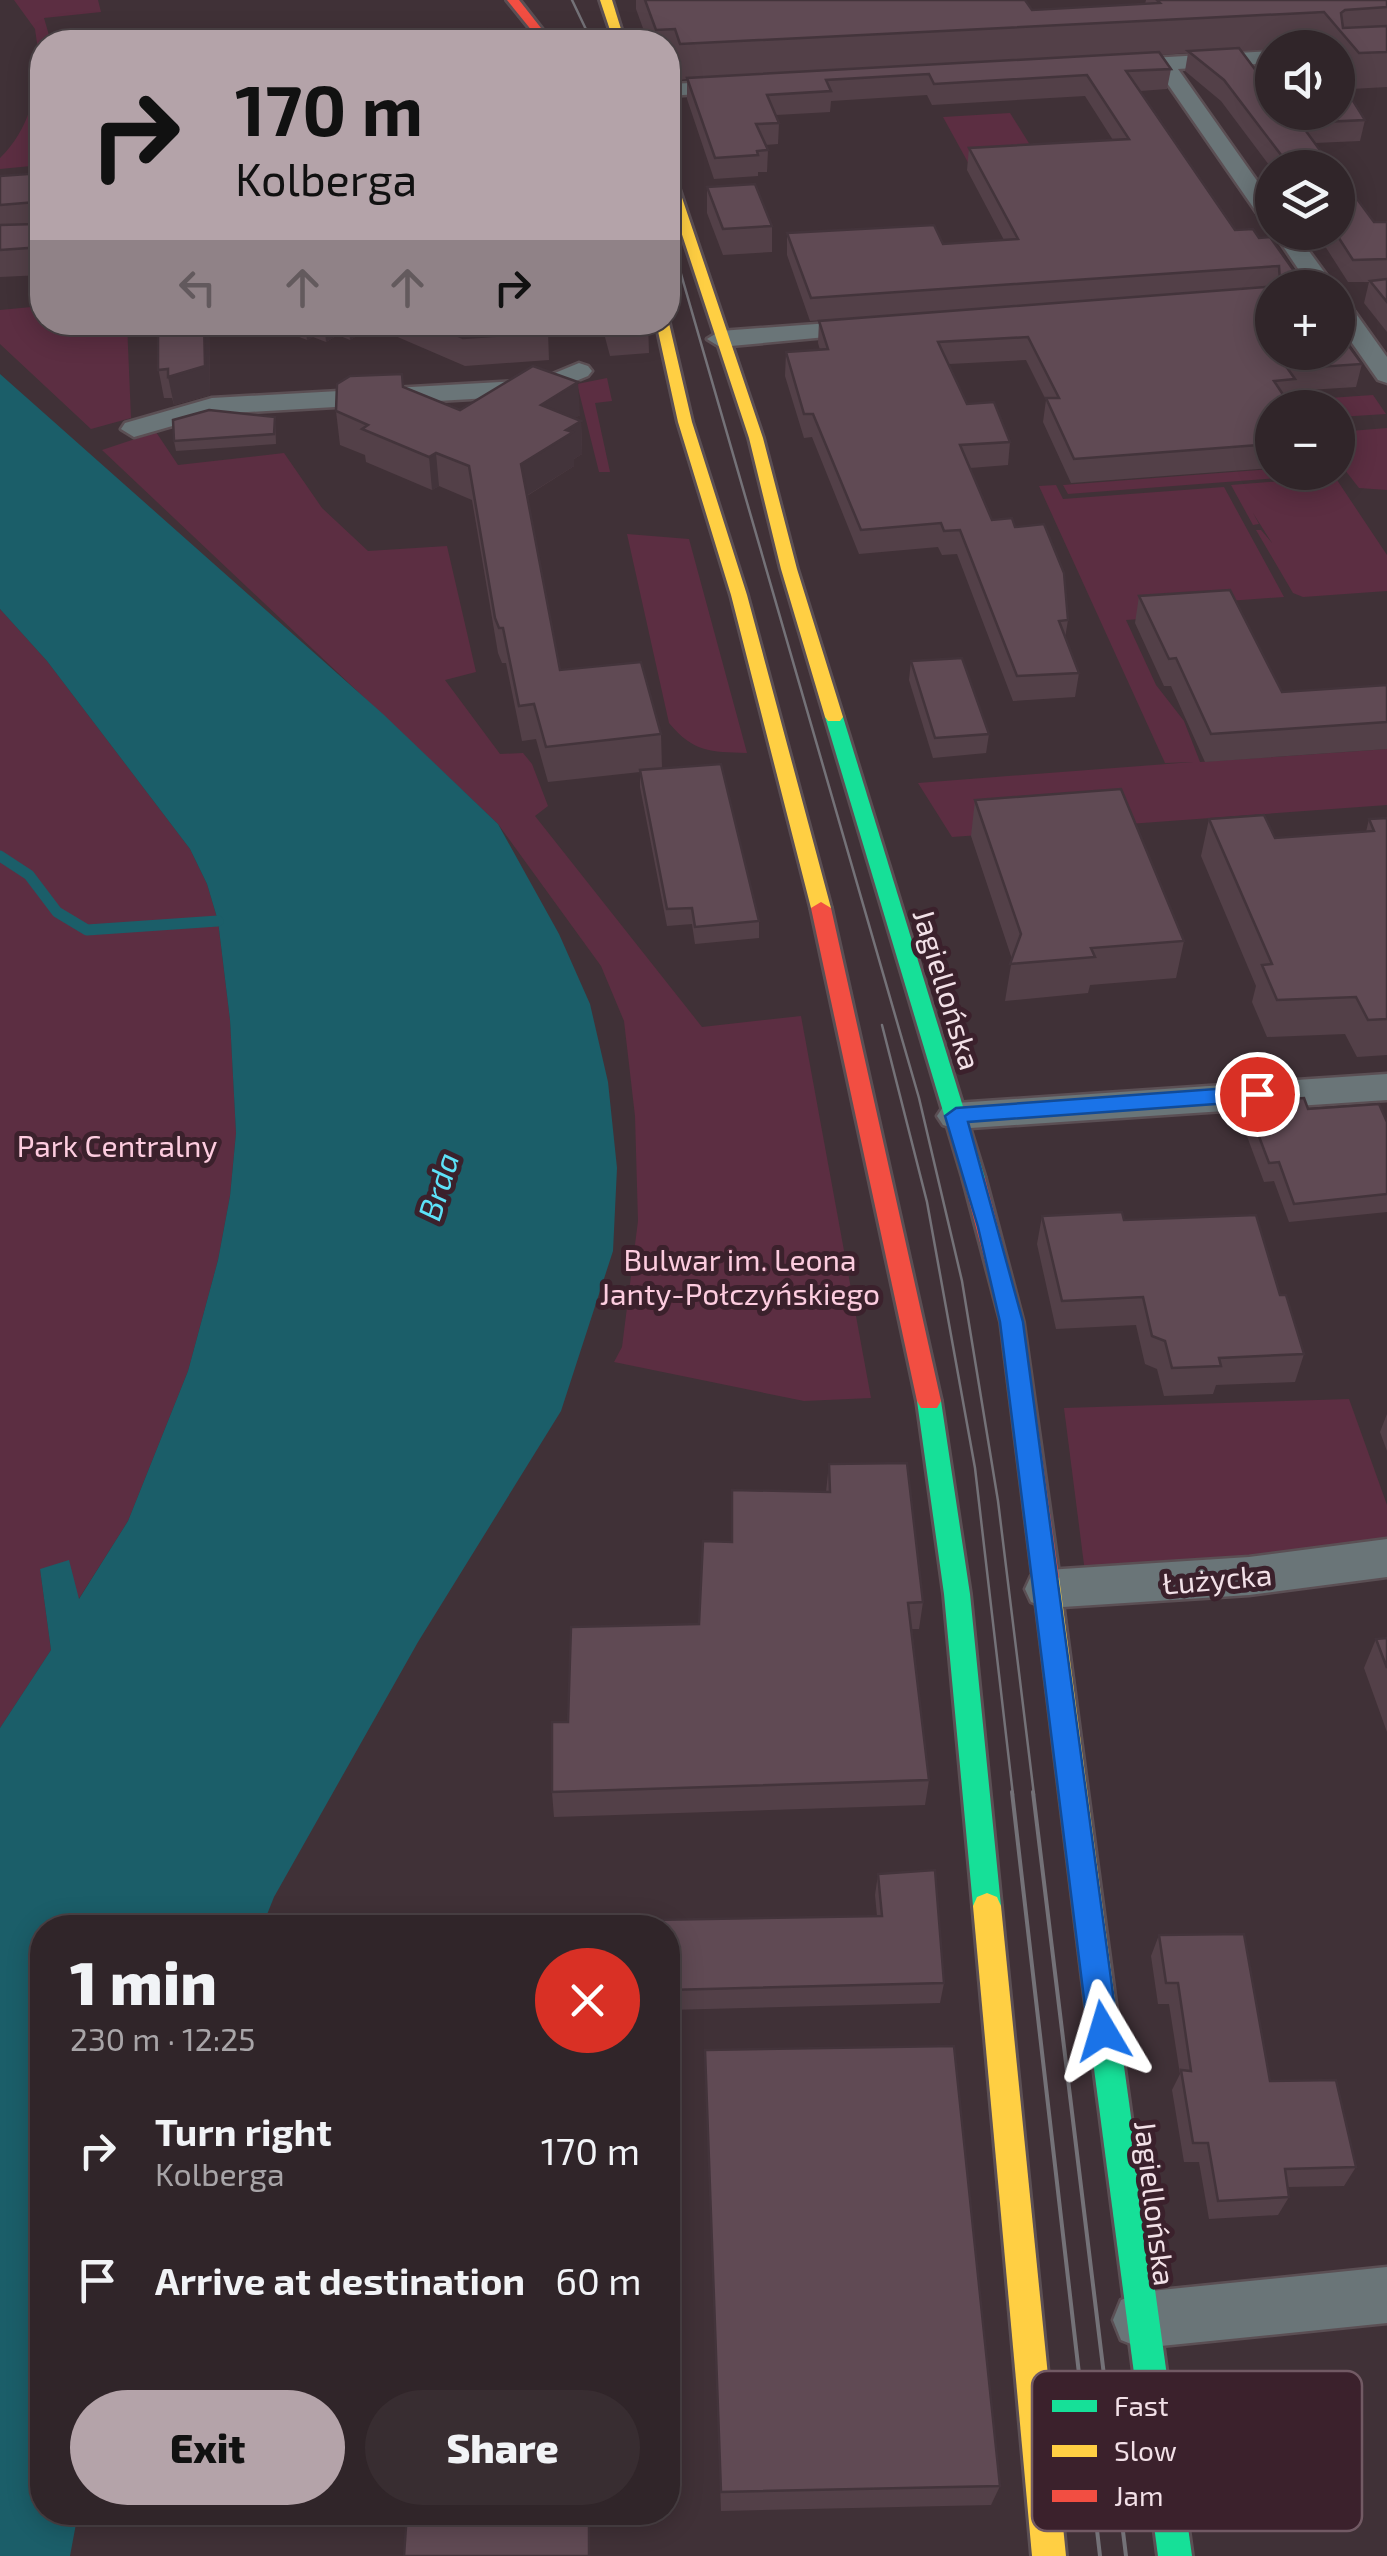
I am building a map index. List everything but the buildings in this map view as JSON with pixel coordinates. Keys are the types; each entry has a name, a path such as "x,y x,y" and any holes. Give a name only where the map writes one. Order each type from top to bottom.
{"main road":[{"path":"513,0 537,30"},
{"path":"534,0 549,0"},
{"path":"606,0 616,30"},
{"name":"Jagiellońska","path":"680,212 756,438 794,586 989,1227 1012,1322 1148,2371"},
{"path":"666,335 685,422 724,545 805,839 924,1369 959,1614 1032,2387"},
{"path":"1046,2531 1048,2556"},
{"name":"Jagiellońska","path":"1171,2531 1175,2556"}],"street":[{"path":"1092,68 1255,59"},
{"path":"1164,64 1255,194"},
{"path":"680,89 751,86"},
{"path":"1355,319 1387,376"},
{"path":"720,339 905,324"},
{"path":"134,429 212,406 542,387 580,370"},
{"path":"956,1116 1387,1087"},
{"name":"Łużycka","path":"1047,1589 1249,1576 1387,1558"},
{"path":"1141,2320 1387,2296"}],"green space":[{"path":"14,0 98,0 101,12 44,18 48,30 35,29"},
{"path":"30,110 30,166 0,169 0,158"},
{"path":"1010,113 1040,161 970,166 943,117"},
{"path":"30,307 30,335 128,335 131,418 91,429 0,344 0,310"},
{"path":"607,378 612,401 595,403 610,472 599,472 577,384"},
{"path":"1373,395 1386,414 1355,416 1355,396"},
{"path":"1255,403 1255,407 1212,406"},
{"path":"1387,428 1387,490 1359,488 1355,483 1355,431"},
{"name":"Bulwar im. Leona Janty-Połczyńskiego","path":"156,432 178,465 284,453 322,508 368,551 447,546 476,672 445,680 500,754 523,753 532,764 548,806 535,816 702,1027 801,1016 871,1398 804,1401 614,1362 622,1347 638,1221 635,1116 624,1021 601,966 498,824 102,450"},
{"path":"1255,470 1255,480 1068,494 1063,485"},
{"path":"1255,483 1255,490 1344,490 1387,555 1387,591 1303,597 1293,593 1256,530 1261,530 1272,543 1253,513 1259,524 1253,525 1231,485"},
{"path":"1056,485 1063,499 1224,487 1284,597 1173,605 1178,616 1126,620 1156,685 1184,721 1200,762 1387,749 1387,805 952,837 918,783 1193,762 1165,763 1039,486"},
{"path":"627,534 689,539 747,753 694,745 669,723"},
{"name":"Park Centralny","path":"0,609 47,661 190,849 207,884 218,921 230,1020 236,1133 218,1260 188,1371 128,1521 78,1600 40,1569 51,1650 0,1728"},
{"path":"1349,1399 1387,1505 1387,1559 1087,1588 1064,1408"}],"water":[{"name":"Brda","path":"0,374 383,714 498,824 559,934 590,1004 608,1082 617,1168 613,1251 561,1411 418,1642 267,1915 30,1915 30,2525 76,2525 70,2556 0,2556 0,1728 51,1650 40,1569 69,1560 79,1599 128,1521 188,1371 218,1260 236,1133 230,1020 218,921 207,884 190,849 47,661 0,609"}],"waterway":[{"path":"0,856 29,875 57,912 87,930 218,921"}],"tram line":[{"path":"572,0 586,30"},
{"path":"680,271 919,1098 962,1281 998,1501 1034,1795"},
{"path":"882,1025 927,1202 975,1468 1013,1795"},
{"path":"1012,1792 1079,2371"},
{"path":"1033,1792 1103,2371"},
{"path":"1097,2531 1100,2556"},
{"path":"1123,2531 1126,2556"}],"traffic: fast":[{"path":"834,717 974,1178"},
{"path":"929,1401 957,1594 987,1906"},
{"path":"1103,2023 1150,2371"},
{"path":"1172,2531 1175,2556"}],"traffic: slow":[{"path":"606,0 616,30"},
{"path":"680,210 756,438 789,569 834,717"},
{"path":"666,335 685,422 739,595 821,908"},
{"path":"1046,1577 1103,2023"},
{"path":"987,1906 1032,2378"},
{"path":"1047,2531 1049,2556"}],"traffic: jam":[{"path":"513,0 537,30"},
{"path":"821,908 929,1401"},
{"path":"974,1178 1012,1322 1046,1577"}],"route":[{"path":"1103,2031 1012,1322 956,1116 1257,1094"}]}
